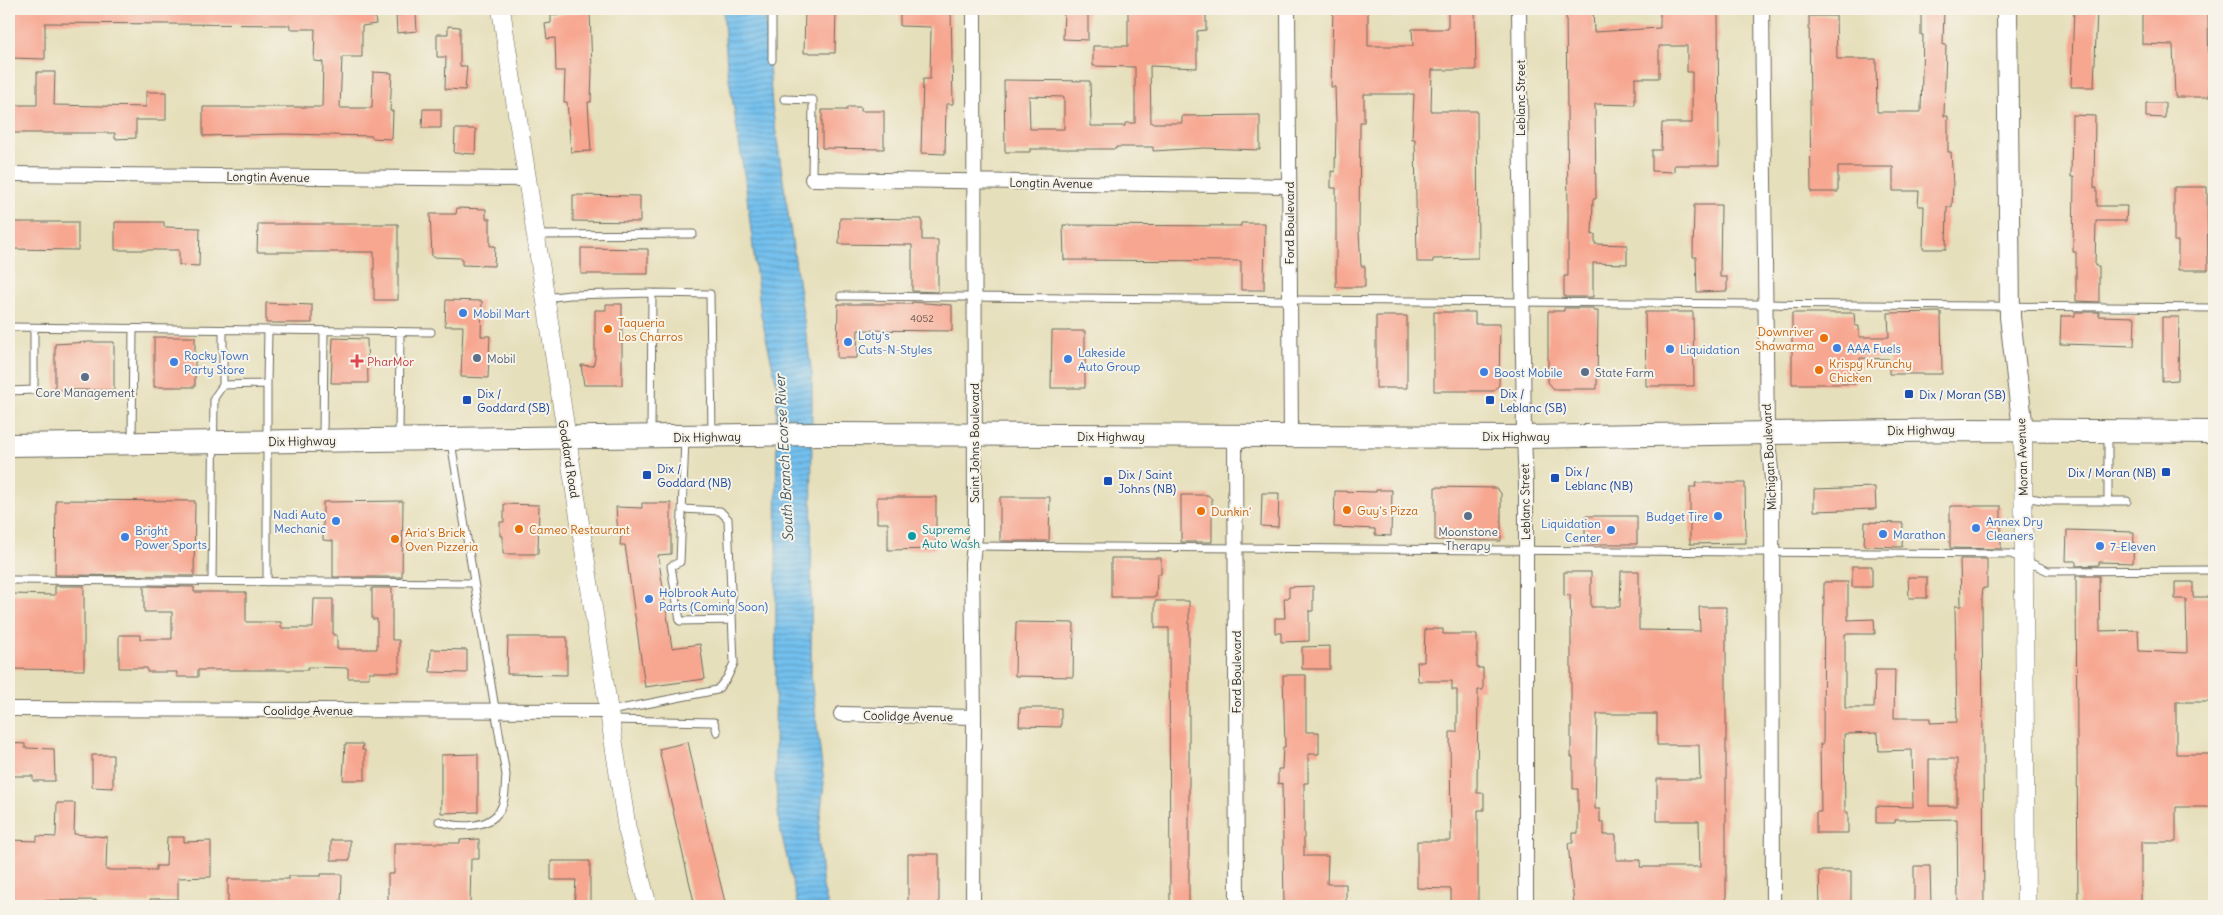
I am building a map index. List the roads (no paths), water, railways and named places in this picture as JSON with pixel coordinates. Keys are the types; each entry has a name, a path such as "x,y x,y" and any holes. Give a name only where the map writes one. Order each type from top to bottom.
{"main road":[{"name":"Moran Avenue","path":"2006,9 2009,306 2023,430"},
{"name":"Dix Highway","path":"9,445 685,438 820,434 1524,437 2023,430 2214,432"}],"street":[{"name":"Goddard Road","path":"501,9 627,829 648,906"},
{"name":"Saint Johns Boulevard","path":"973,906 974,9"},
{"name":"Ford Boulevard","path":"1288,9 1291,437"},
{"name":"Leblanc Street","path":"1519,9 1526,550 1526,906"},
{"name":"Michigan Boulevard","path":"1762,9 1764,304 1767,433 1772,479 1773,906"},
{"name":"Longtin Avenue","path":"9,174 526,179"},
{"name":"Longtin Avenue","path":"812,180 1289,186"},
{"name":"Moran Avenue","path":"2023,430 2026,906"},
{"name":"Ford Boulevard","path":"1235,437 1236,906"},
{"name":"Coolidge Avenue","path":"9,709 495,710 609,716"},
{"name":"Coolidge Avenue","path":"841,714 974,717"}],"lane":[{"path":"772,9 772,60"},
{"path":"784,99 813,100 812,180"},
{"path":"535,235 692,234"},
{"path":"650,438 652,294"},
{"path":"545,298 570,295 710,294 712,437"},
{"path":"840,296 2214,308"},
{"path":"9,327 431,332"},
{"path":"9,390 34,390 34,328"},
{"path":"132,444 133,328"},
{"path":"212,581 214,398 223,385 224,330"},
{"path":"267,582 266,384 268,330"},
{"path":"323,441 324,331"},
{"path":"399,440 400,332"},
{"path":"223,385 266,384"},
{"path":"2108,431 2108,502"},
{"path":"685,438 680,562 671,566 680,621 732,620"},
{"path":"439,821 451,825 470,826 495,816 502,807 506,775 450,439"},
{"path":"2024,497 2048,501 2127,501"},
{"path":"609,716 717,690 727,678 734,663 728,519 720,511 682,509"},
{"path":"973,546 2010,554 2048,571 2214,570"},
{"path":"9,580 474,583"},
{"path":"609,716 714,722 717,732"}],"water":[{"name":"South Branch Ecorse River","path":"723,9 765,9 772,106 812,374 811,678 824,783 818,837 823,887 828,906 798,906 779,823 775,773 777,386 761,315 745,180 727,66"}],"place":[{"name":"Mobil Mart","path":"463,313"},
{"name":"Taqueria Los Charros","path":"608,329"},
{"name":"Downriver Shawarma","path":"1824,338"},
{"name":"Loty's Cuts-N-Styles","path":"848,342"},
{"name":"AAA Fuels","path":"1837,348"},
{"name":"Liquidation","path":"1670,349"},
{"name":"Mobil","path":"477,358"},
{"name":"Lakeside Auto Group","path":"1068,359"},
{"name":"PharMor","path":"357,361"},
{"name":"Rocky Town Party Store","path":"174,362"},
{"name":"Krispy Krunchy Chicken","path":"1819,370"},
{"name":"Boost Mobile","path":"1484,372"},
{"name":"State Farm","path":"1585,372"},
{"name":"Core Management","path":"85,377"},
{"name":"Dix / Moran (SB)","path":"1909,394"},
{"name":"Dix / Goddard (SB)","path":"467,400"},
{"name":"Dix / Leblanc (SB)","path":"1490,400"},
{"name":"Dix / Moran (NB)","path":"2166,472"},
{"name":"Dix / Goddard (NB)","path":"647,475"},
{"name":"Dix / Leblanc (NB)","path":"1555,478"},
{"name":"Dix / Saint Johns (NB)","path":"1108,481"},
{"name":"Guy's Pizza","path":"1347,510"},
{"name":"Dunkin'","path":"1201,511"},
{"name":"Moonstone Therapy","path":"1468,516"},
{"name":"Budget Tire","path":"1718,516"},
{"name":"Nadi Auto Mechanic","path":"336,521"},
{"name":"Annex Dry Cleaners","path":"1976,528"},
{"name":"Cameo Restaurant","path":"519,529"},
{"name":"Liquidation Center","path":"1611,530"},
{"name":"Marathon","path":"1883,534"},
{"name":"Supreme Auto Wash","path":"912,536"},
{"name":"Bright Power Sports","path":"125,537"},
{"name":"Aria's Brick Oven Pizzeria","path":"395,539"},
{"name":"7-Eleven","path":"2100,546"},
{"name":"Holbrook Auto Parts (Coming Soon)","path":"649,599"}]}
